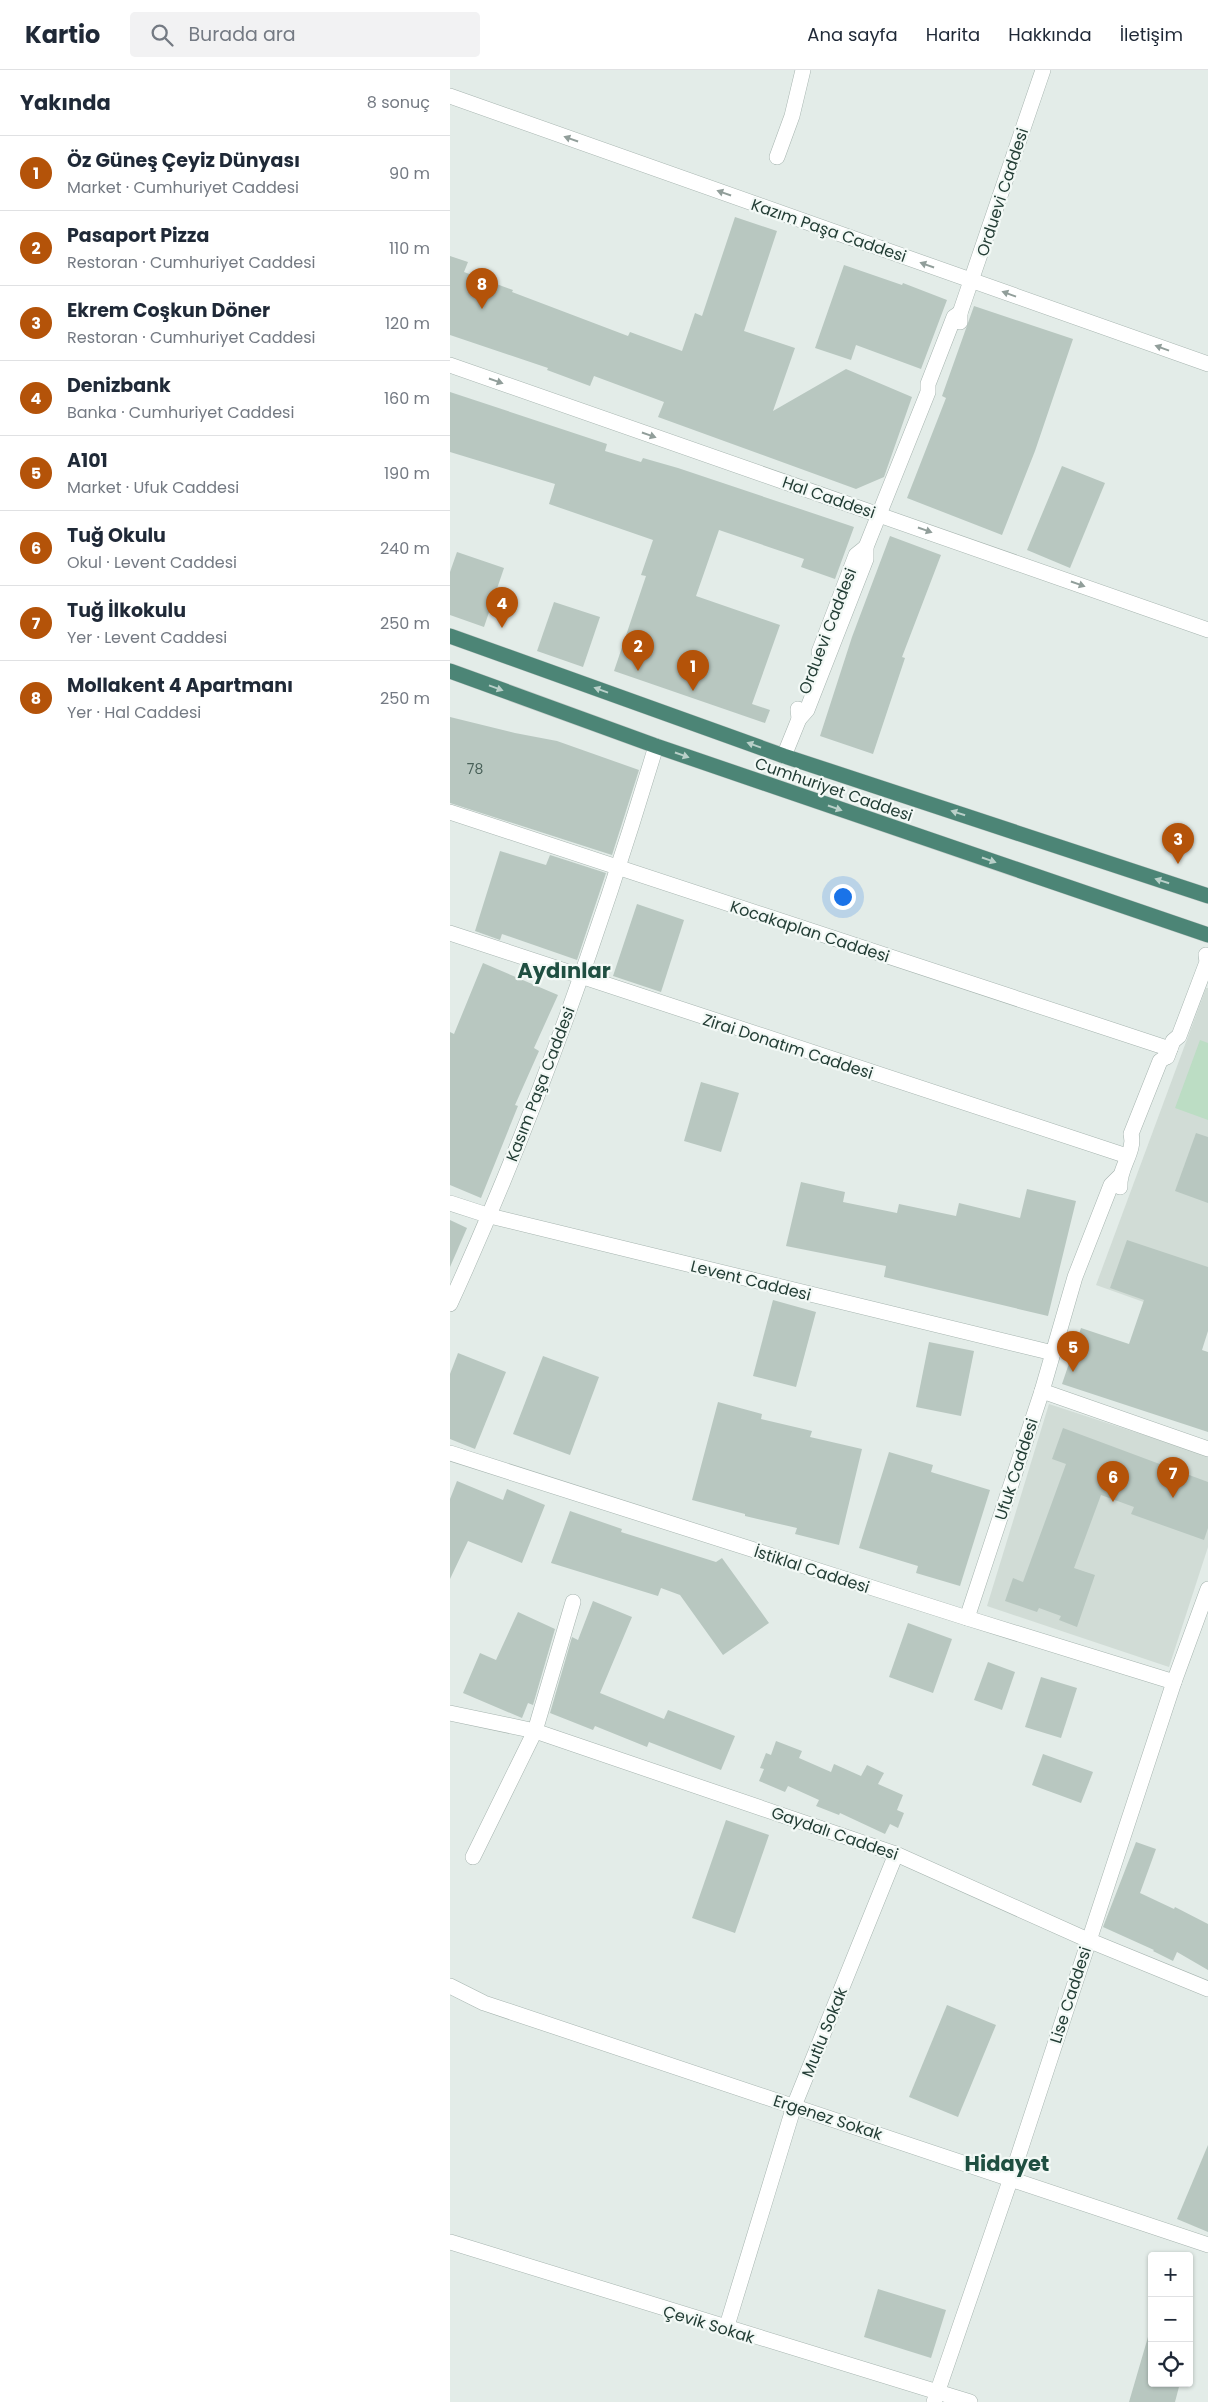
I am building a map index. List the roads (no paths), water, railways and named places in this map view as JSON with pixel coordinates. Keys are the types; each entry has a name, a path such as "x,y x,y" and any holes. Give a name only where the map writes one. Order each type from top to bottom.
{"highway":[{"name":"Cumhuriyet Caddesi","path":"450,636 784,756 1208,896"},
{"name":"Cumhuriyet Caddesi","path":"450,671 656,746 1208,935"}],"street":[{"path":"777,157 792,116 803,70"},
{"name":"Orduevi Caddesi","path":"784,756 798,719 798,706 856,555 866,547 928,392 928,384 954,317 960,313 973,281 1043,70"},
{"name":"Kazım Paşa Caddesi","path":"450,96 1208,364"},
{"name":"Hal Caddesi","path":"450,365 1208,630"},
{"name":"Kasım Paşa Caddesi","path":"450,1304 490,1216 580,978 619,868 656,746"},
{"name":"Kocakaplan Caddesi","path":"450,812 1170,1049"},
{"name":"Zirai Donatım Caddesi","path":"450,934 1127,1156"},
{"name":"Ufuk Caddesi","path":"967,1618 1042,1392 1075,1276 1111,1185 1119,1177 1133,1141 1131,1134 1160,1062 1179,1036 1207,962 1207,952"},
{"name":"Levent Caddesi","path":"450,1203 490,1216 1053,1353"},
{"path":"1042,1392 1208,1449"},
{"name":"İstiklal Caddesi","path":"450,1453 1174,1682"},
{"name":"Lise Caddesi","path":"936,2397 1011,2178 1174,1682 1208,1589"},
{"path":"473,1857 535,1731 573,1602"},
{"name":"Gaydalı Caddesi","path":"450,1713 535,1731 896,1854 1088,1940 1208,1989"},
{"name":"Mutlu Sokak","path":"726,2329 794,2106 896,1854"},
{"name":"Ergenez Sokak","path":"450,1986 484,2002 1208,2244"},
{"name":"Çevik Sokak","path":"450,2242 936,2397 970,2402"}],"place":[{"name":"Mollakent 4 Apartmanı","path":"482,309"},
{"name":"Denizbank","path":"502,628"},
{"name":"Pasaport Pizza","path":"638,671"},
{"name":"Öz Güneş Çeyiz Dünyası","path":"693,691"},
{"name":"Ekrem Coşkun Döner","path":"1178,864"},
{"name":"A101","path":"1073,1372"},
{"name":"Tuğ İlkokulu","path":"1173,1498"},
{"name":"Tuğ Okulu","path":"1113,1502"}],"district":[{"name":"Aydınlar","path":"564,971"},
{"name":"Hidayet","path":"1007,2164"}]}
